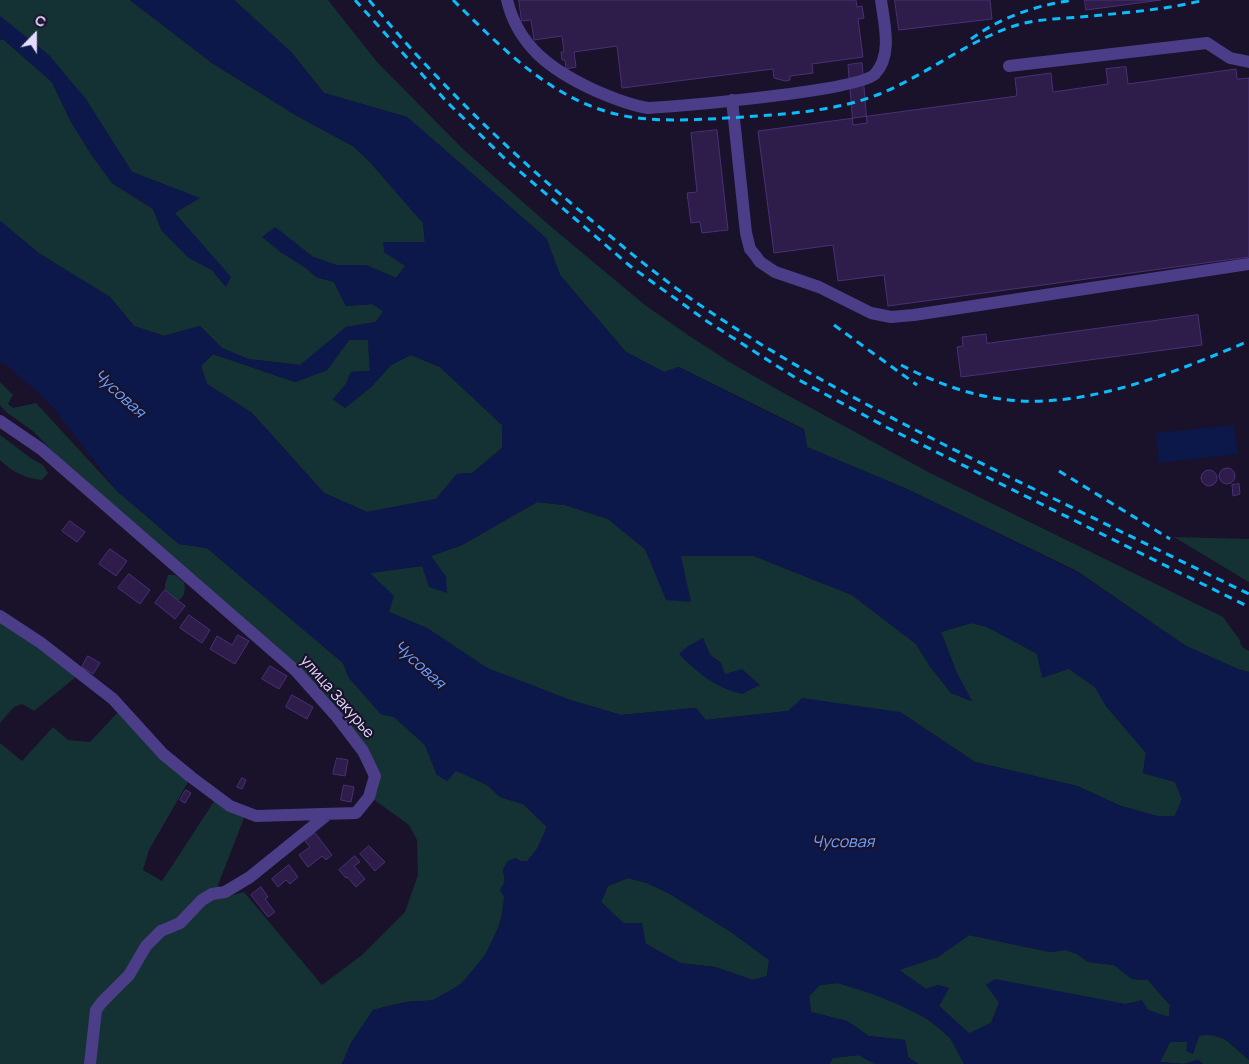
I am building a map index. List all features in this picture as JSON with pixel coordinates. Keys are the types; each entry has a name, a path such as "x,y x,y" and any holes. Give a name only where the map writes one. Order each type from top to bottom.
{"street":[{"path":"507,0 517,28 527,43 539,55 569,78 610,97 635,106 648,108 830,88 856,83 874,76 882,62 886,44 881,0"},
{"path":"1009,66 1207,43 1230,58 1249,62"},
{"path":"732,100 746,233 750,249 760,262 775,272 819,287 871,313 891,317 914,315 1249,264"},
{"name":"улица Закурье","path":"0,422 41,449 296,671 337,717 363,751 375,776 369,797 356,813 256,816 230,806 163,754 113,700 41,643 0,616"},
{"path":"90,1064 96,1010 129,975 146,946 161,931 180,923 207,897 212,894 225,892 250,877 328,814"}],"green space":[{"path":"0,0 130,0 212,63 297,116 353,146 369,161 423,223 425,242 384,252 406,266 396,278 366,265 336,265 313,257 275,227 279,251 306,268 316,277 334,282 346,306 372,304 384,311 376,322 346,327 301,365 248,359 222,348 200,326 164,336 134,326 110,297 40,254 0,221 0,40 3,39 52,82 71,122 112,183 153,209 162,231 189,258 212,270 226,287 174,212 199,198 132,172 85,98 0,16"},
{"path":"234,0 328,0 377,62 464,150 549,225 645,305 731,363 930,473 1223,617 1239,639 1242,647 1249,651 1249,672 1186,646 1077,571 907,489 807,447 804,429 679,367 664,372 626,352 560,275 546,238 407,117 324,93 291,52"},
{"path":"349,340 368,340 370,371 351,372 346,384 333,399 345,408 371,387 391,365 411,355 440,367 502,425 502,448 472,473 457,474 436,499 367,512 324,493 252,413 207,384 201,366 213,354 295,382 327,370"},
{"path":"0,382 13,395 8,404 13,408 36,403 117,491 179,544 207,548 343,663 349,678 381,714 394,717 425,745 437,775 456,771 465,774 487,785 500,797 523,804 547,827 537,849 527,862 515,858 507,862 503,870 505,888 498,928 490,947 479,965 450,992 433,1000 410,1001 373,1010 351,1043 342,1064 0,1064 0,743 22,761 53,727 68,740 90,742 119,711 188,782 149,850 143,870 162,881 215,800 244,818 218,885 226,897 244,892 322,985 362,955 405,912 418,875 417,840 409,825 373,799 379,777 351,730 74,473 34,432 6,412 0,405"},
{"path":"0,435 43,465 48,473 42,480 19,474 0,460"},
{"path":"537,502 565,505 608,519 645,549 654,569 681,556 754,556 852,595 916,644 929,665 951,693 971,701 956,671 941,632 971,623 987,627 1069,669 1095,687 1106,706 1146,753 1143,773 1175,782 1182,799 1175,816 1157,816 1121,806 1077,786 975,762 900,712 788,711 705,720 696,708 621,715 570,700 487,668 427,628 389,612 369,573 422,566 446,577 431,556 462,545","holes":["703,638 710,655 720,662 725,674 687,647"]},
{"path":"1174,537 1249,539 1249,582 1242,578"},
{"path":"168,575 175,575 184,582 184,593 178,601 165,590"},
{"path":"0,619 76,677 34,711 22,704 14,707 0,723"},
{"path":"628,878 647,883 670,894 731,932 769,960 767,976 753,980 715,967 680,963 646,944 601,902 608,886"},
{"path":"969,935 1050,952 1066,950 1077,954 1088,962 1114,965 1132,979 1148,980 1170,1005 1169,1018 1148,1010 1142,1001 1126,1004 999,1003 991,1023 969,1034 939,1006 949,988 938,985 926,989 899,970 938,957"},
{"path":"838,983 897,1003 925,1018 949,1037 964,1064 918,1064 908,1057 905,1040 869,1036 847,1021 811,1012 809,996 820,985"},
{"path":"1210,1034 1225,1039 1249,1060 1249,1064 1203,1064 1198,1060 1184,1064 1160,1062 1170,1042 1187,1042 1193,1054 1199,1035"},
{"path":"859,1055 875,1064 829,1064 833,1058"}],"water":[{"name":"Чусовая","path":"130,0 234,0 291,52 324,93 407,117 547,239 560,275 626,352 664,372 679,367 804,430 807,447 907,489 1077,572 1186,646 1249,672 1249,1060 1227,1041 1207,1035 1199,1036 1193,1054 1186,1051 1187,1042 1170,1042 1160,1062 1184,1064 964,1064 950,1038 928,1019 875,995 838,983 820,985 809,996 811,1012 847,1021 869,1036 905,1040 908,1057 918,1064 875,1064 858,1055 833,1058 829,1064 342,1064 351,1043 373,1010 407,1002 433,1000 461,984 485,955 501,922 504,897 500,890 505,881 503,870 507,862 515,858 520,861 527,861 537,849 547,827 523,804 500,797 487,785 456,771 447,781 437,775 425,745 394,717 381,714 349,678 343,663 207,548 179,544 117,491 52,406 7,365 0,362 0,221 40,254 110,297 134,326 164,336 200,326 222,348 248,359 300,365 346,327 376,322 383,311 372,304 346,306 334,282 316,277 262,237 275,227 313,257 336,265 366,265 396,278 405,266 384,252 383,242 425,242 423,223 369,161 353,146 297,116 212,63","holes":["349,340 368,340 370,371 351,372 346,384 333,399 345,408 371,387 391,365 411,355 440,367 502,425 502,448 472,473 457,474 436,499 367,512 324,493 252,413 207,384 201,366 213,354 295,382 327,370","537,502 565,505 608,519 645,549 666,600 691,602 681,556 754,556 852,595 916,644 929,665 951,693 972,701 956,671 941,632 971,623 987,627 1037,654 1042,678 1069,669 1095,687 1106,706 1146,753 1143,773 1175,782 1182,799 1175,816 1157,816 1121,806 1077,786 975,762 900,712 802,698 788,711 706,720 696,708 621,715 570,700 487,668 427,628 389,612 394,596 370,573 422,566 429,587 447,593 446,577 431,556 462,545","628,878 647,883 670,894 731,932 769,960 767,976 753,980 715,967 680,963 646,944 642,923 623,923 601,902 608,886","969,935 1050,952 1066,950 1077,954 1088,962 1114,965 1132,979 1148,980 1170,1005 1169,1017 1148,1010 1142,1000 1126,1004 995,979 986,985 999,1003 991,1023 969,1033 939,1006 949,988 938,985 926,989 899,970 938,957"]},
{"path":"0,16 49,55 85,98 132,172 200,198 175,213 231,277 226,287 212,270 189,258 162,231 153,209 112,183 92,156 71,122 52,82 3,39 0,40"},
{"path":"1234,425 1238,454 1159,463 1156,433"},
{"path":"703,638 710,655 720,662 725,674 742,669 760,685 742,694 724,688 700,674 679,654"},
{"path":"1198,1060 1203,1064 1184,1064"}],"building":[{"path":"519,0 856,0 857,7 862,6 864,18 858,19 863,57 812,64 813,73 790,76 790,80 785,81 774,78 773,69 622,88 617,46 574,52 576,67 566,69 565,60 562,60 561,52 564,52 562,36 534,40 531,20 522,21"},
{"path":"895,0 990,0 992,19 899,30"},
{"path":"1085,0 1161,0 1086,10"},
{"path":"862,63 867,123 853,125 848,65"},
{"path":"1126,67 1128,84 1236,69 1237,79 1249,78 1249,257 888,306 884,275 838,281 833,245 774,253 758,131 1017,96 1015,78 1051,73 1053,92 1108,84 1106,69"},
{"path":"717,130 728,230 702,233 700,222 691,223 687,193 697,192 691,133"},
{"path":"1198,315 1202,345 961,377 957,347 963,346 962,337 986,334 987,343"},
{"path":"1224,468 1230,468 1235,473 1233,482 1224,484 1219,479 1219,473"},
{"path":"1206,470 1212,470 1217,475 1215,484 1206,486 1201,481 1201,475"},
{"path":"1239,484 1240,494 1233,496 1232,485"},
{"path":"70,521 85,532 77,542 62,531"},
{"path":"110,549 127,561 116,576 99,564"},
{"path":"129,574 150,590 140,604 118,588"},
{"path":"165,590 185,606 175,619 155,603"},
{"path":"189,615 210,630 202,643 180,628"},
{"path":"238,635 249,641 235,664 210,649 217,636 232,645"},
{"path":"88,656 100,663 93,674 82,667"},
{"path":"270,666 287,676 279,689 262,679"},
{"path":"292,695 313,707 307,719 286,707"},
{"path":"337,758 348,760 345,776 333,774"},
{"path":"242,778 246,780 242,789 237,787"},
{"path":"344,785 354,787 351,802 341,800"},
{"path":"186,790 191,793 185,803 180,800"},
{"path":"315,833 332,855 326,860 322,856 308,867 299,855 310,847 305,841"},
{"path":"369,846 385,862 375,871 360,854"},
{"path":"355,856 360,862 354,866 365,879 356,887 339,870"},
{"path":"289,865 298,877 290,884 286,880 278,887 272,879"},
{"path":"261,887 268,897 265,899 275,912 268,917 251,895"}],"railway":[{"path":"355,0 446,101 503,157 630,266 708,322 799,380 886,427 1249,607"},
{"path":"369,0 447,88 532,169 633,255 706,309 816,377 892,418 1249,594"},
{"path":"453,0 514,58 559,90 584,103 610,112 638,118 678,120 777,115 845,105 894,88 977,42 1019,24 1159,9 1205,0"},
{"path":"971,39 995,24 1020,13 1074,0"},
{"path":"834,325 917,385"},
{"path":"901,365 949,386 988,397 1032,401 1064,399 1096,394 1160,376 1249,341"},
{"path":"1059,471 1170,539"}]}
